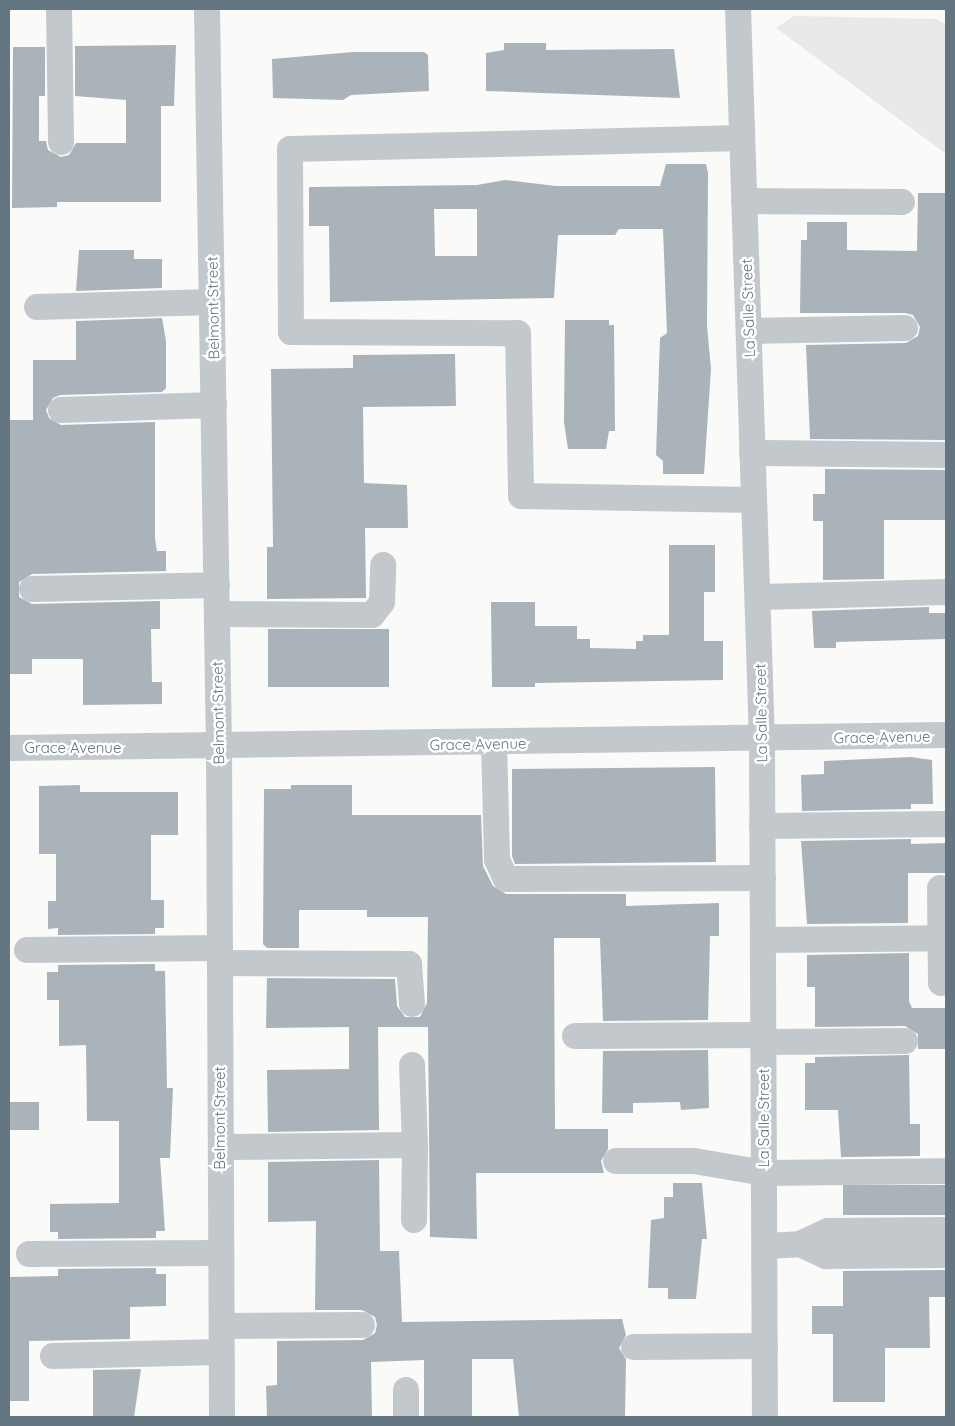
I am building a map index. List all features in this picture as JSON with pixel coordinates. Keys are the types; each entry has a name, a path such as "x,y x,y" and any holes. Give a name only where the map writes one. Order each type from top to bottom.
{"street":[{"path":"59,9 61,142"},
{"name":"Belmont Street","path":"207,9 219,747 222,1417"},
{"name":"La Salle Street","path":"738,9 762,740 765,1417"},
{"path":"742,138 290,149 291,332 518,333 521,496 754,500"},
{"path":"744,201 902,202"},
{"path":"37,307 212,302"},
{"path":"749,331 905,328"},
{"path":"61,410 214,405"},
{"path":"752,453 946,455"},
{"path":"217,614 372,614 382,602 384,565"},
{"path":"32,589 217,585"},
{"path":"758,597 946,592"},
{"name":"Grace Avenue","path":"9,748 494,744 946,736"},
{"path":"494,744 497,860 506,880 763,878"},
{"path":"762,826 946,824"},
{"path":"940,888 941,983"},
{"path":"763,940 941,938"},
{"path":"27,950 409,964 412,1004"},
{"path":"575,1036 905,1041"},
{"path":"412,1065 415,1145 414,1220"},
{"path":"220,1147 415,1145"},
{"path":"616,1161 694,1161 764,1173 943,1170"},
{"path":"764,1246 800,1244 828,1231 946,1230"},
{"path":"800,1244 826,1256 946,1255"},
{"path":"29,1254 221,1253"},
{"path":"53,1356 362,1325"},
{"path":"634,1347 765,1346"},
{"path":"406,1390 406,1417"}],"shaded area":[{"path":"794,16 937,19 946,25 946,154 776,28"}],"building":[{"path":"504,43 546,43 546,50 674,49 680,98 486,91 486,53 504,50"},
{"path":"176,45 174,106 161,106 161,202 57,202 57,207 12,208 13,47 45,47 45,96 39,96 39,141 46,141 48,150 61,157 69,155 76,143 126,143 126,100 75,96 75,46"},
{"path":"353,52 424,52 428,55 429,91 351,95 343,100 273,98 272,59"},
{"path":"666,164 706,164 708,173 707,326 711,369 704,474 663,474 663,461 656,455 660,338 667,333 663,229 619,229 615,235 558,235 554,298 330,302 329,226 309,226 309,187 477,185 505,180 556,186 660,186","holes":["434,209 477,209 477,256 435,256"]},
{"path":"918,193 946,193 946,440 810,439 806,345 906,343 918,336 920,327 913,315 905,313 800,313 801,240 807,240 807,222 847,222 847,250 917,251"},
{"path":"79,250 134,250 134,259 162,259 162,288 76,291"},
{"path":"162,318 166,341 166,388 162,392 60,395 53,398 46,410 49,418 61,425 155,422 155,539 157,551 166,551 166,571 32,574 19,582 19,597 32,604 160,601 160,629 151,629 152,682 162,682 162,704 83,705 83,659 32,659 32,674 9,674 9,420 33,420 33,360 76,360 76,321"},
{"path":"565,320 609,320 609,325 614,325 615,431 609,431 606,449 568,449 564,422"},
{"path":"455,354 456,406 363,407 364,483 407,485 408,528 365,528 366,598 267,599 267,547 273,547 271,369 353,368 353,355"},
{"path":"825,469 946,470 946,520 884,520 884,579 823,580 823,521 813,521 813,494 825,494"},
{"path":"669,545 715,545 715,592 704,592 704,641 723,641 723,680 535,683 535,687 492,687 491,602 535,602 535,626 577,626 577,639 590,639 590,648 636,649 636,641 643,641 643,635 669,635"},
{"path":"929,607 929,613 946,613 946,639 836,642 836,648 814,648 812,611"},
{"path":"268,629 389,629 389,687 268,687"},
{"path":"911,757 932,760 933,804 911,804 911,809 802,811 801,775 824,774 824,761"},
{"path":"715,767 716,862 515,864 512,856 512,769"},
{"path":"80,785 80,792 178,792 178,835 151,835 151,900 164,900 164,928 155,928 155,934 58,935 58,928 48,929 48,901 56,901 56,854 39,854 39,786"},
{"path":"291,785 352,785 352,815 481,815 483,866 493,886 506,894 626,894 626,906 719,903 719,936 710,936 708,1020 603,1021 600,938 554,938 555,1129 608,1129 608,1149 601,1161 604,1173 476,1173 477,1239 430,1237 428,1027 378,1027 379,1130 268,1132 267,1070 349,1069 349,1027 266,1028 267,978 395,979 397,1006 405,1017 420,1017 427,1003 428,917 367,917 367,910 299,910 299,948 267,948 263,944 264,789 291,789"},
{"path":"911,839 911,844 946,843 946,873 908,873 908,923 807,924 801,841"},
{"path":"909,953 909,1001 912,1008 946,1008 946,1049 918,1049 918,1034 905,1026 815,1027 815,987 807,987 807,955"},
{"path":"155,964 155,971 165,971 167,1088 173,1088 170,1158 160,1158 165,1231 156,1231 156,1238 58,1239 58,1232 50,1232 50,1204 119,1203 119,1121 87,1121 86,1045 59,1046 59,1000 47,1000 47,972 58,972 58,965"},
{"path":"708,1050 709,1108 681,1110 680,1102 633,1103 633,1113 602,1113 603,1051"},
{"path":"909,1055 910,1124 920,1124 920,1156 841,1157 838,1110 805,1110 805,1063 815,1063 815,1057"},
{"path":"9,1102 39,1102 39,1130 9,1130"},
{"path":"379,1160 380,1251 399,1251 402,1322 622,1319 626,1335 619,1348 626,1359 625,1417 519,1417 513,1359 472,1359 472,1417 424,1417 424,1360 371,1362 372,1417 267,1417 266,1386 277,1385 277,1341 363,1340 375,1333 377,1325 375,1317 362,1310 315,1310 316,1221 268,1222 268,1162"},
{"path":"673,1183 702,1183 707,1239 702,1239 696,1299 668,1299 668,1288 648,1288 651,1220 664,1218 664,1197 673,1197"},
{"path":"843,1185 946,1185 946,1215 843,1215"},
{"path":"156,1268 156,1274 166,1274 166,1306 130,1307 130,1339 29,1341 29,1401 9,1401 9,1277 58,1276 58,1269"},
{"path":"946,1270 946,1297 929,1297 930,1348 885,1348 885,1402 833,1402 833,1334 812,1334 812,1306 843,1306 843,1271"},
{"path":"141,1369 134,1417 93,1417 93,1370"}]}
